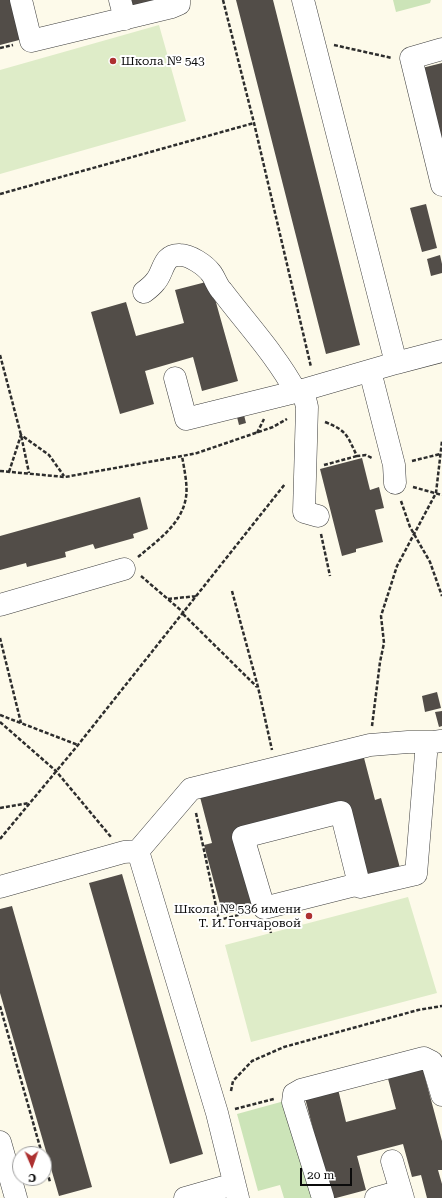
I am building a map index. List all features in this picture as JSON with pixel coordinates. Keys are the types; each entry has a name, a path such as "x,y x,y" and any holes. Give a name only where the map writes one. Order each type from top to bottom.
{"lane":[{"path":"21,0 31,41 123,10 172,7 179,4 179,0"},
{"path":"303,0 396,362"},
{"path":"442,49 411,58 442,186"},
{"path":"144,292 156,281 163,265 170,257 180,255 198,261 211,272 220,290 254,330 305,399 304,512 318,516"},
{"path":"175,378 186,419 305,399 370,371 396,362 442,351"},
{"path":"370,371 394,474"},
{"path":"0,605 126,567"},
{"path":"0,887 131,852 191,790 370,745 434,741 416,874 360,887 341,812 243,837 264,908 359,884"},
{"path":"131,852 222,1112 236,1191 185,1198"},
{"path":"323,1198 293,1102 294,1094 301,1090 424,1058 432,1062 442,1095"},
{"path":"0,1142 16,1198"},
{"path":"376,1198 402,1194 392,1161"}],"path":[{"path":"223,0 254,124 305,399 323,421 338,427 346,434 357,456 366,455 394,474 442,495"},
{"path":"314,40 412,62"},
{"path":"0,194 254,124"},
{"path":"0,355 21,435 29,473"},
{"path":"0,471 65,477 197,453 273,427 305,399"},
{"path":"9,472 21,435"},
{"path":"21,435 49,455 65,477"},
{"path":"370,745 380,662 384,643 381,616 397,566 436,493 442,442"},
{"path":"394,474 440,454"},
{"path":"182,456 187,496 183,510 170,529 126,567 168,599 258,687"},
{"path":"0,839 78,745 278,492 295,472 305,464"},
{"path":"394,474 410,527 430,562 442,596"},
{"path":"318,516 330,576"},
{"path":"232,590 258,687 276,768"},
{"path":"168,599 197,596"},
{"path":"0,638 21,723"},
{"path":"0,715 78,745"},
{"path":"0,722 56,771 131,852"},
{"path":"191,790 219,920 264,908 271,933"},
{"path":"0,808 30,803"},
{"path":"0,1006 40,1146"},
{"path":"222,1112 233,1081 252,1061 284,1046 418,1010 442,1006"},
{"path":"222,1112 294,1094"}],"green space":[{"path":"393,0 431,0 430,3 396,12"},
{"path":"159,25 186,121 0,174 0,70"},
{"path":"408,897 437,993 251,1042 225,945"},
{"path":"288,1100 315,1198 284,1198 280,1185 258,1191 237,1114"}],"building":[{"path":"0,0 12,0 23,39 0,45"},
{"path":"128,0 165,0 131,10"},
{"path":"236,0 273,0 360,345 326,354"},
{"path":"442,63 442,162 418,69"},
{"path":"426,204 437,248 422,252 410,208"},
{"path":"440,255 442,273 431,276 427,259"},
{"path":"210,281 238,381 202,391 193,357 145,371 154,404 120,414 91,312 126,302 136,336 184,323 175,290"},
{"path":"244,415 246,423 239,425 237,417"},
{"path":"362,458 370,490 379,487 384,508 375,510 383,542 356,549 356,552 342,556 320,469"},
{"path":"140,497 148,529 133,534 134,538 95,549 93,544 65,552 66,557 27,567 26,563 0,570 0,536"},
{"path":"437,692 441,708 425,712 422,696"},
{"path":"442,711 442,726 439,727 435,712"},
{"path":"363,754 375,800 381,798 400,868 365,878 346,805 237,834 256,906 223,915 204,845 212,843 200,797"},
{"path":"122,874 203,1154 170,1164 89,883"},
{"path":"12,906 92,1187 59,1196 52,1172 52,1146 44,1146 0,993 0,909"},
{"path":"422,1066 442,1141 442,1170 438,1170 442,1184 442,1198 427,1198 421,1175 412,1177 403,1144 357,1156 366,1190 331,1198 305,1098 338,1089 346,1122 396,1109 387,1075"}],"place":[{"name":"Школа № 543","path":"113,61"},
{"name":"Школа № 536 имени Т. И. Гончаровой","path":"309,916"}]}
